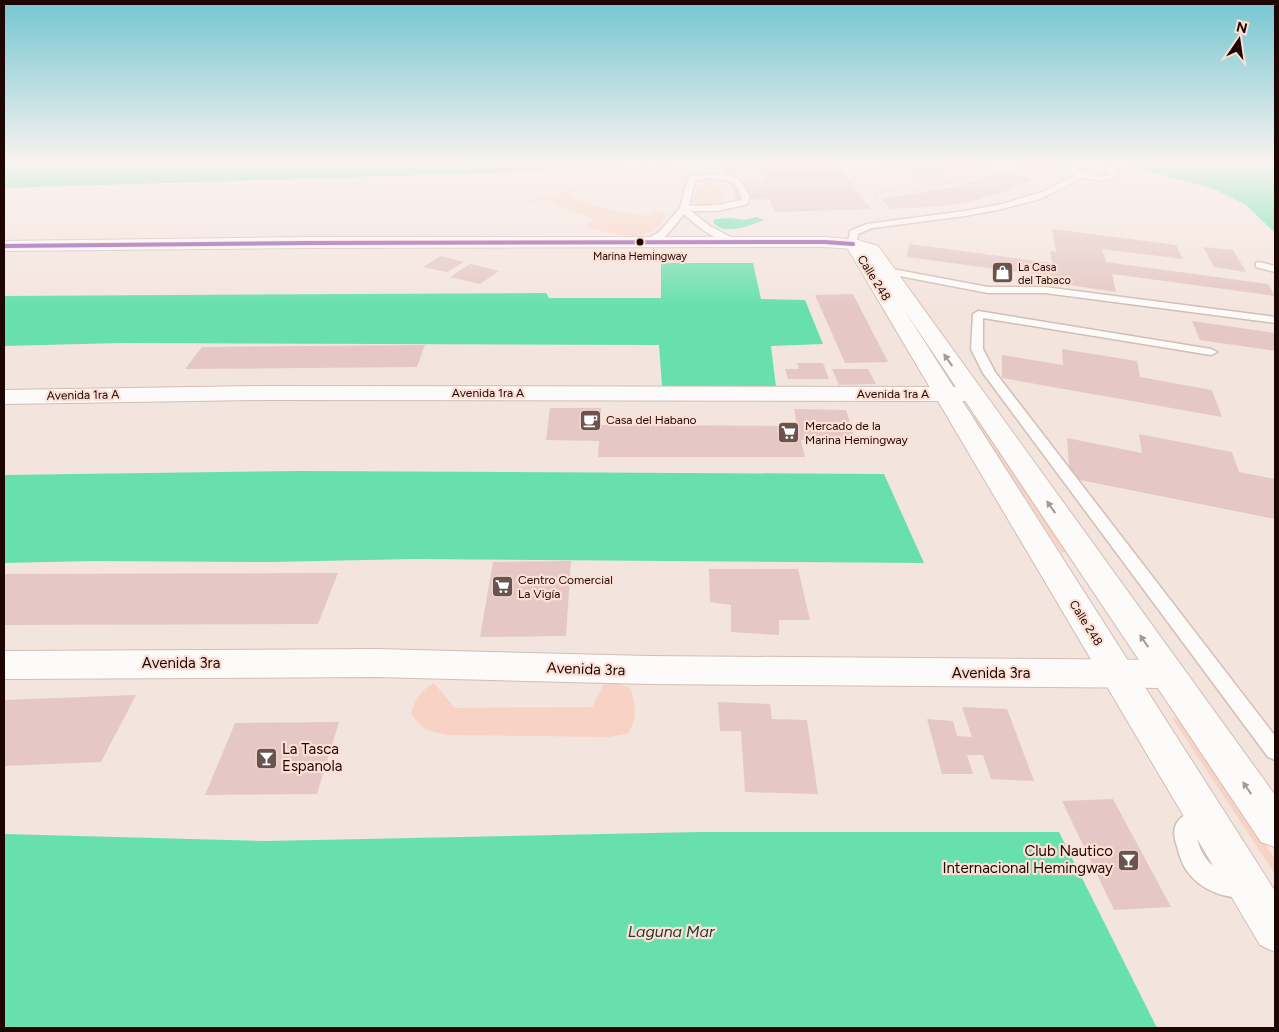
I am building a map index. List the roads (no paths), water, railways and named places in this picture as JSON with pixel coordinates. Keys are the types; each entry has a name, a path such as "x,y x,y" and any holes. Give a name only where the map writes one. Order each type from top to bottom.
{"street":[{"path":"4,246 196,242 825,242 852,244"},
{"name":"Calle 248","path":"852,244 872,250 887,271 1118,674 1275,930"},
{"name":"Calle 248","path":"852,244 959,394 1168,674 1275,828"},
{"name":"Avenida 1ra A","path":"4,397 263,393 959,394"},
{"name":"Avenida 3ra","path":"4,665 376,663 649,670 1168,674"}],"lane":[{"path":"647,243 662,234 682,211"},
{"path":"686,211 708,230 733,242"},
{"path":"852,244 854,233 870,226 974,211"},
{"path":"1259,264 1275,269"},
{"path":"887,271 988,290 1045,290 1275,320"},
{"path":"1211,352 978,314 977,349 989,373 1275,751"}],"water":[{"path":"1252,211 1275,211 1275,233"},
{"path":"756,217 764,220 752,225 731,229 724,229 713,222 715,219 745,220"},
{"path":"661,263 753,263 761,299 805,300 823,344 771,346 776,387 662,386 659,345 121,343 4,346 4,296 546,293 549,298 661,298"},
{"path":"299,471 884,474 924,563 414,559 270,562 92,561 4,563 4,475"},
{"name":"Laguna Mar","path":"700,832 1059,832 1157,1028 4,1028 4,834 267,841"}],"place":[{"name":"Marina Hemingway","path":"640,242"},
{"name":"La Casa del Tabaco","path":"1002,273"},
{"name":"Casa del Habano","path":"590,420"},
{"name":"Mercado de la Marina Hemingway","path":"789,433"},
{"name":"Centro Comercial La Vigía","path":"502,587"},
{"name":"La Tasca Espanola","path":"266,758"},
{"name":"Club Nautico Internacional Hemingway","path":"1129,860"}]}
